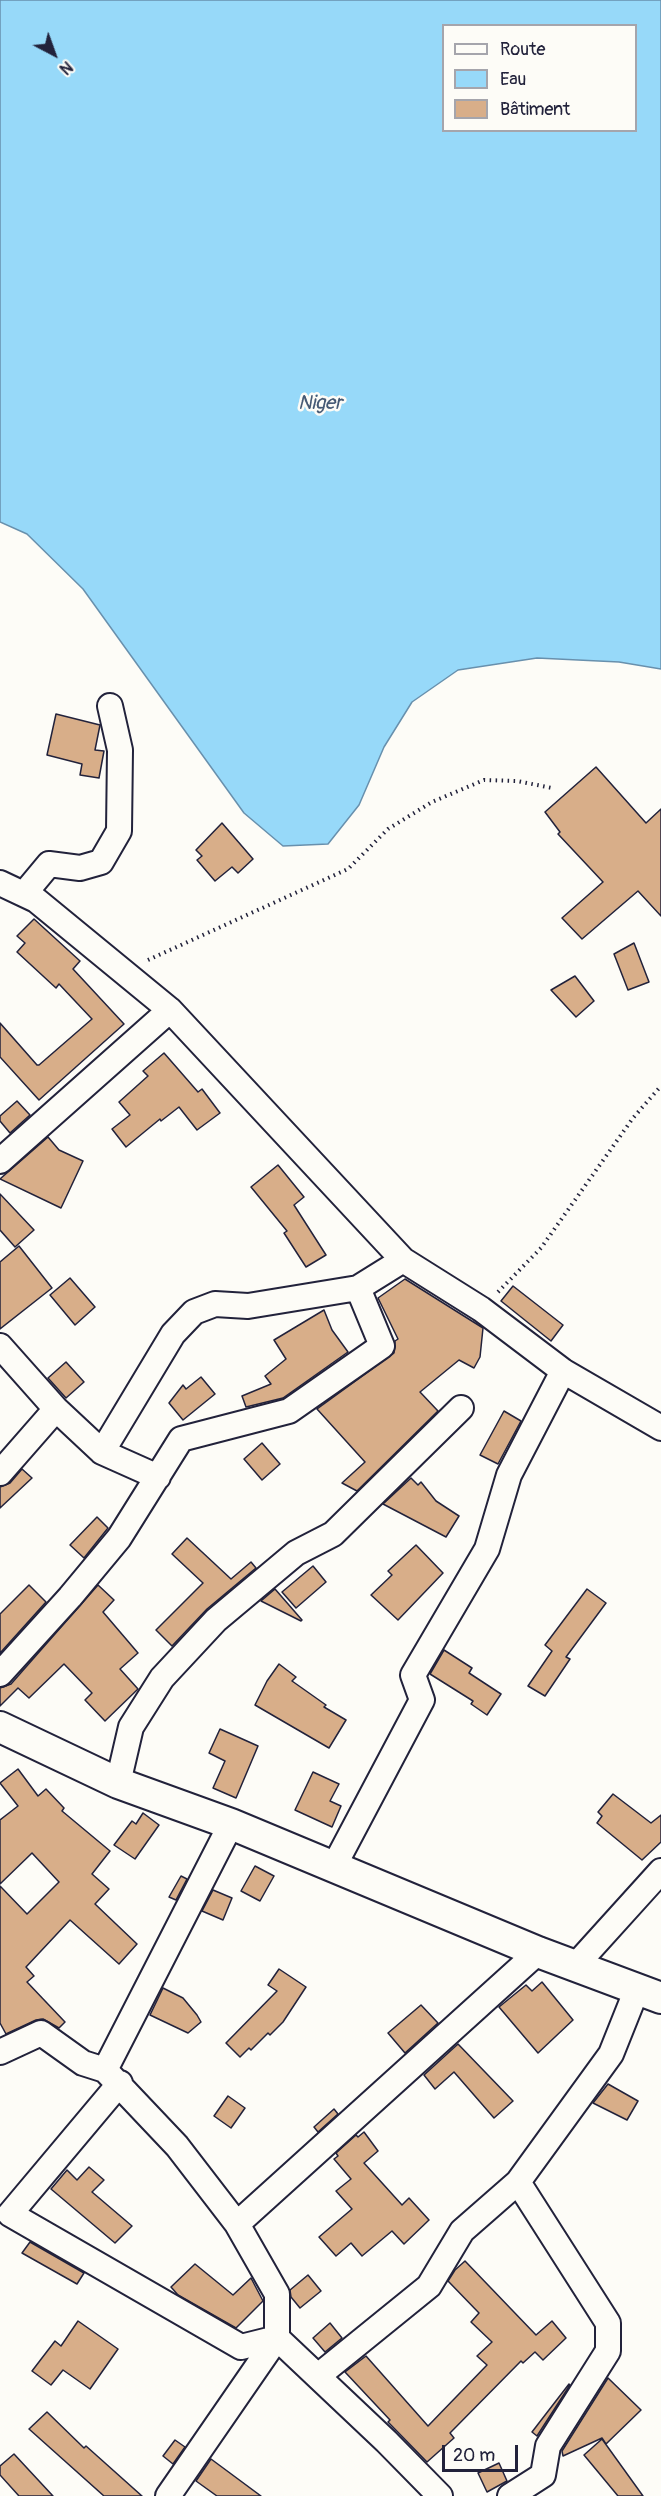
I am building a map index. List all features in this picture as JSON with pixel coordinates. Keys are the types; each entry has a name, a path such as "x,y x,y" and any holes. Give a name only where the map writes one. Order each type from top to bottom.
{"street":[{"path":"8,889 49,864 80,868 101,862 119,831 120,750 110,706"},
{"path":"8,889 36,900 170,1010 403,1260 481,1309 562,1371 661,1428"},
{"path":"0,1161 170,1010"},
{"path":"102,1452 173,1334 195,1312 215,1304 248,1306 358,1288 403,1260"},
{"path":"0,1674 70,1597 119,1538 181,1439 289,1411 382,1346 358,1288"},
{"path":"0,1346 56,1409 102,1452 158,1477"},
{"path":"333,1868 422,1700 413,1675 487,1549 509,1475 562,1371"},
{"path":"118,1783 131,1727 162,1678 225,1612 296,1553 333,1534 460,1408"},
{"path":"0,1473 56,1409"},
{"path":"0,1727 118,1783 231,1824 538,1952 649,1993 611,2054 518,2182 462,2230 429,2286 318,2376"},
{"path":"231,1824 112,2077 5,2210 241,2347 278,2338"},
{"path":"576,1965 661,1870"},
{"path":"237,2224 538,1952"},
{"path":"0,2052 41,2033 82,2063 112,2077 177,2146 237,2224 277,2294 278,2338 168,2496"},
{"path":"510,2496 543,2475 548,2446 608,2351 608,2323 518,2182"},
{"path":"278,2338 440,2496"}],"path":[{"path":"123,972 348,869 388,829 432,802 484,780 517,781 552,788"},
{"path":"481,1309 541,1248 633,1118 661,1086"}],"water":[{"name":"Niger","path":"0,0 661,0 661,669 619,662 537,658 458,670 412,702 384,747 359,805 328,844 283,846 244,813 83,589 27,534 0,522"}],"building":[{"path":"56,714 100,725 95,750 104,751 99,778 80,775 82,764 47,755"},
{"path":"596,767 646,823 661,809 661,916 638,891 582,939 562,918 603,882 558,834 560,832 545,812"},
{"path":"222,823 253,859 238,873 232,867 215,881 197,860 202,856 196,850"},
{"path":"34,919 80,961 73,969 124,1024 39,1100 0,1057 0,1023 39,1065 92,1019 59,984 56,988 17,952 25,943 17,936"},
{"path":"634,943 649,982 628,990 614,954"},
{"path":"575,976 594,1001 576,1017 551,990"},
{"path":"164,1053 198,1092 202,1089 220,1113 197,1130 179,1107 161,1121 160,1119 126,1147 112,1129 130,1115 119,1102 148,1076 143,1071"},
{"path":"17,1101 30,1115 10,1133 0,1121 0,1116"},
{"path":"48,1137 59,1150 83,1161 61,1208 0,1179"},
{"path":"278,1165 304,1197 294,1205 326,1255 306,1267 284,1233 287,1231 251,1187"},
{"path":"0,1194 34,1230 15,1247 0,1230"},
{"path":"19,1246 52,1288 0,1329 0,1262"},
{"path":"70,1278 95,1307 75,1325 50,1295"},
{"path":"405,1279 483,1328 480,1357 474,1368 459,1360 420,1392 438,1411 357,1491 342,1483 365,1462 317,1409 394,1353 395,1341 398,1339 378,1298"},
{"path":"513,1286 563,1325 551,1341 501,1301"},
{"path":"324,1310 332,1330 348,1352 283,1398 246,1407 242,1396 271,1384 265,1376 286,1359 274,1340"},
{"path":"66,1362 84,1382 66,1398 48,1378"},
{"path":"201,1377 215,1394 183,1420 169,1403 183,1385 186,1389"},
{"path":"504,1411 521,1421 498,1464 480,1455"},
{"path":"262,1443 280,1464 262,1480 244,1459"},
{"path":"22,1469 32,1478 0,1508 0,1487 10,1483"},
{"path":"411,1478 418,1485 421,1482 436,1501 459,1516 446,1537 383,1504"},
{"path":"97,1517 108,1528 84,1558 70,1545"},
{"path":"187,1538 231,1579 251,1562 256,1568 207,1609 172,1646 156,1630 203,1583 172,1554"},
{"path":"416,1545 443,1573 398,1620 371,1595 392,1575 388,1571"},
{"path":"313,1566 326,1582 296,1608 282,1592"},
{"path":"29,1585 46,1602 0,1653 0,1614"},
{"path":"98,1585 114,1600 103,1612 138,1653 120,1669 138,1689 105,1721 85,1700 92,1693 64,1664 29,1698 18,1688 0,1706 0,1688 11,1684"},
{"path":"275,1589 302,1620 301,1621 261,1601"},
{"path":"587,1589 606,1603 566,1657 570,1659 545,1696 528,1686 552,1651 545,1645"},
{"path":"444,1650 472,1668 469,1673 501,1694 487,1715 471,1704 473,1701 430,1674"},
{"path":"279,1664 296,1677 292,1681 326,1705 324,1707 346,1720 329,1748 255,1705"},
{"path":"220,1729 258,1746 236,1798 213,1788 225,1761 209,1753"},
{"path":"18,1769 38,1796 46,1789 64,1808 62,1811 110,1851 92,1874 109,1889 95,1904 137,1944 119,1964 70,1920 26,1967 34,1976 27,1982 65,2022 59,2028 43,2019 36,2020 6,2034 0,2023 0,1886 27,1914 59,1882 32,1853 0,1884 0,1820 18,1806 0,1783"},
{"path":"313,1772 339,1784 330,1801 341,1806 332,1827 295,1810"},
{"path":"613,1794 651,1823 661,1815 661,1842 642,1860 597,1823 602,1816 598,1812"},
{"path":"143,1813 159,1825 135,1859 114,1845 132,1821 136,1824"},
{"path":"255,1866 274,1876 260,1901 241,1891"},
{"path":"181,1876 187,1879 176,1900 169,1897"},
{"path":"213,1890 232,1898 223,1920 202,1911"},
{"path":"279,1969 306,1987 283,2022 270,2035 268,2033 251,2050 249,2048 240,2057 226,2043 277,1991 268,1985"},
{"path":"542,1982 573,2020 538,2053 499,2007 526,1985 532,1991"},
{"path":"163,1988 183,1998 201,2022 188,2033 150,2015"},
{"path":"421,2005 438,2023 405,2053 388,2033"},
{"path":"458,2044 513,2101 494,2118 454,2072 435,2089 424,2075"},
{"path":"608,2084 638,2101 627,2120 593,2103"},
{"path":"228,2096 245,2108 231,2128 214,2116"},
{"path":"334,2109 338,2114 318,2132 314,2127"},
{"path":"364,2132 378,2151 364,2163 402,2205 409,2198 429,2220 404,2244 392,2231 362,2256 351,2243 336,2256 319,2237 352,2209 336,2191 351,2179 334,2159 338,2156 336,2153 356,2135 358,2137"},
{"path":"89,2167 104,2180 92,2192 132,2226 115,2243 51,2189 67,2170 77,2180"},
{"path":"30,2242 84,2273 77,2284 22,2253"},
{"path":"465,2261 536,2335 552,2321 566,2338 543,2360 535,2352 523,2363 521,2361 450,2433 454,2438 427,2462 388,2422 390,2420 345,2372 366,2356 428,2426 487,2365 477,2356 492,2342 471,2322 479,2313 448,2281"},
{"path":"195,2264 233,2295 251,2278 263,2301 236,2328 178,2295 171,2287"},
{"path":"308,2275 321,2291 300,2308 291,2297 290,2290"},
{"path":"78,2321 118,2349 90,2389 63,2370 51,2385 32,2371 55,2341 61,2346"},
{"path":"330,2323 342,2338 325,2352 313,2338"},
{"path":"608,2378 641,2410 606,2444 602,2438 563,2456 562,2451"},
{"path":"570,2385 537,2436 532,2432"},
{"path":"47,2412 84,2448 86,2446 142,2496 104,2496 29,2429"},
{"path":"602,2439 643,2496 618,2496 584,2455"},
{"path":"175,2440 185,2447 173,2464 163,2456"},
{"path":"14,2454 53,2496 19,2496 0,2475 0,2466"},
{"path":"211,2459 261,2496 217,2496 196,2481"},
{"path":"499,2463 507,2481 487,2492 478,2473"}]}
